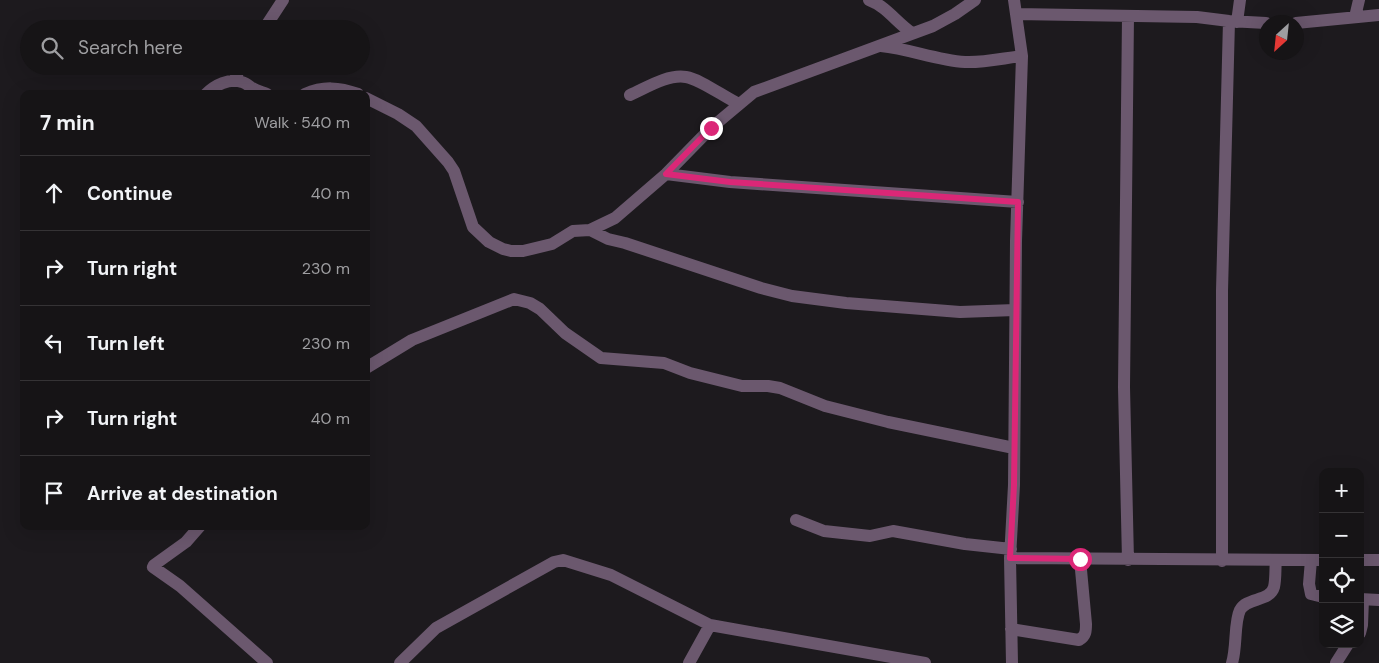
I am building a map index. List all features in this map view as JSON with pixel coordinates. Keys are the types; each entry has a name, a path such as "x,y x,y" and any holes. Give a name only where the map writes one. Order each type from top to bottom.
{"street":[{"path":"270,20 283,0"},
{"path":"868,0 881,5 895,20 913,32 920,41 924,56"},
{"path":"721,95 754,92 881,46 940,22 975,0"},
{"path":"1012,663 1010,554 1022,56 1014,0"},
{"path":"1222,560 1222,291 1233,22 1240,0"},
{"path":"1355,17 1359,0"},
{"path":"1016,14 1198,17 1233,22 1259,23"},
{"path":"1304,22 1379,15"},
{"path":"1128,16 1124,387 1128,560"},
{"path":"881,46 911,51 924,56 967,62 1022,56"},
{"path":"234,81 237,75"},
{"path":"630,95 672,78 684,77 702,84 739,104"},
{"path":"210,90 220,84 234,81 243,82 254,90"},
{"path":"314,90 319,88 344,88 349,90"},
{"path":"370,100 412,123 448,162 454,171 473,227 489,242 503,250 523,251 552,244 574,232 590,230 615,218 666,174 711,128 754,92"},
{"path":"666,174 730,182 1018,202"},
{"path":"590,230 608,239 792,296 846,303 960,312 1015,310"},
{"path":"370,366 412,340 514,299 530,303 545,312 565,333 601,358 664,364 690,373 742,386 780,388 825,406 888,422 1014,448"},
{"path":"796,520 824,531 870,536 893,531 1010,554 1128,560 1317,560 1309,584 1311,594 1319,596"},
{"path":"196,530 186,542 153,567 180,586 267,663"},
{"path":"1011,629 1079,640 1083,638 1086,632 1086,624 1080,559"},
{"path":"400,663 436,628 554,562 563,560 610,575 710,624 925,663"},
{"path":"1232,663 1236,651 1238,617 1241,608 1272,592 1276,560"},
{"path":"1364,560 1379,560"},
{"path":"1364,599 1379,600"},
{"path":"689,663 710,624"},
{"path":"1336,663 1345,648"}],"route":[{"path":"711,128 666,174 730,182 1018,202 1014,360 1014,485 1010,558 1080,559"}]}
